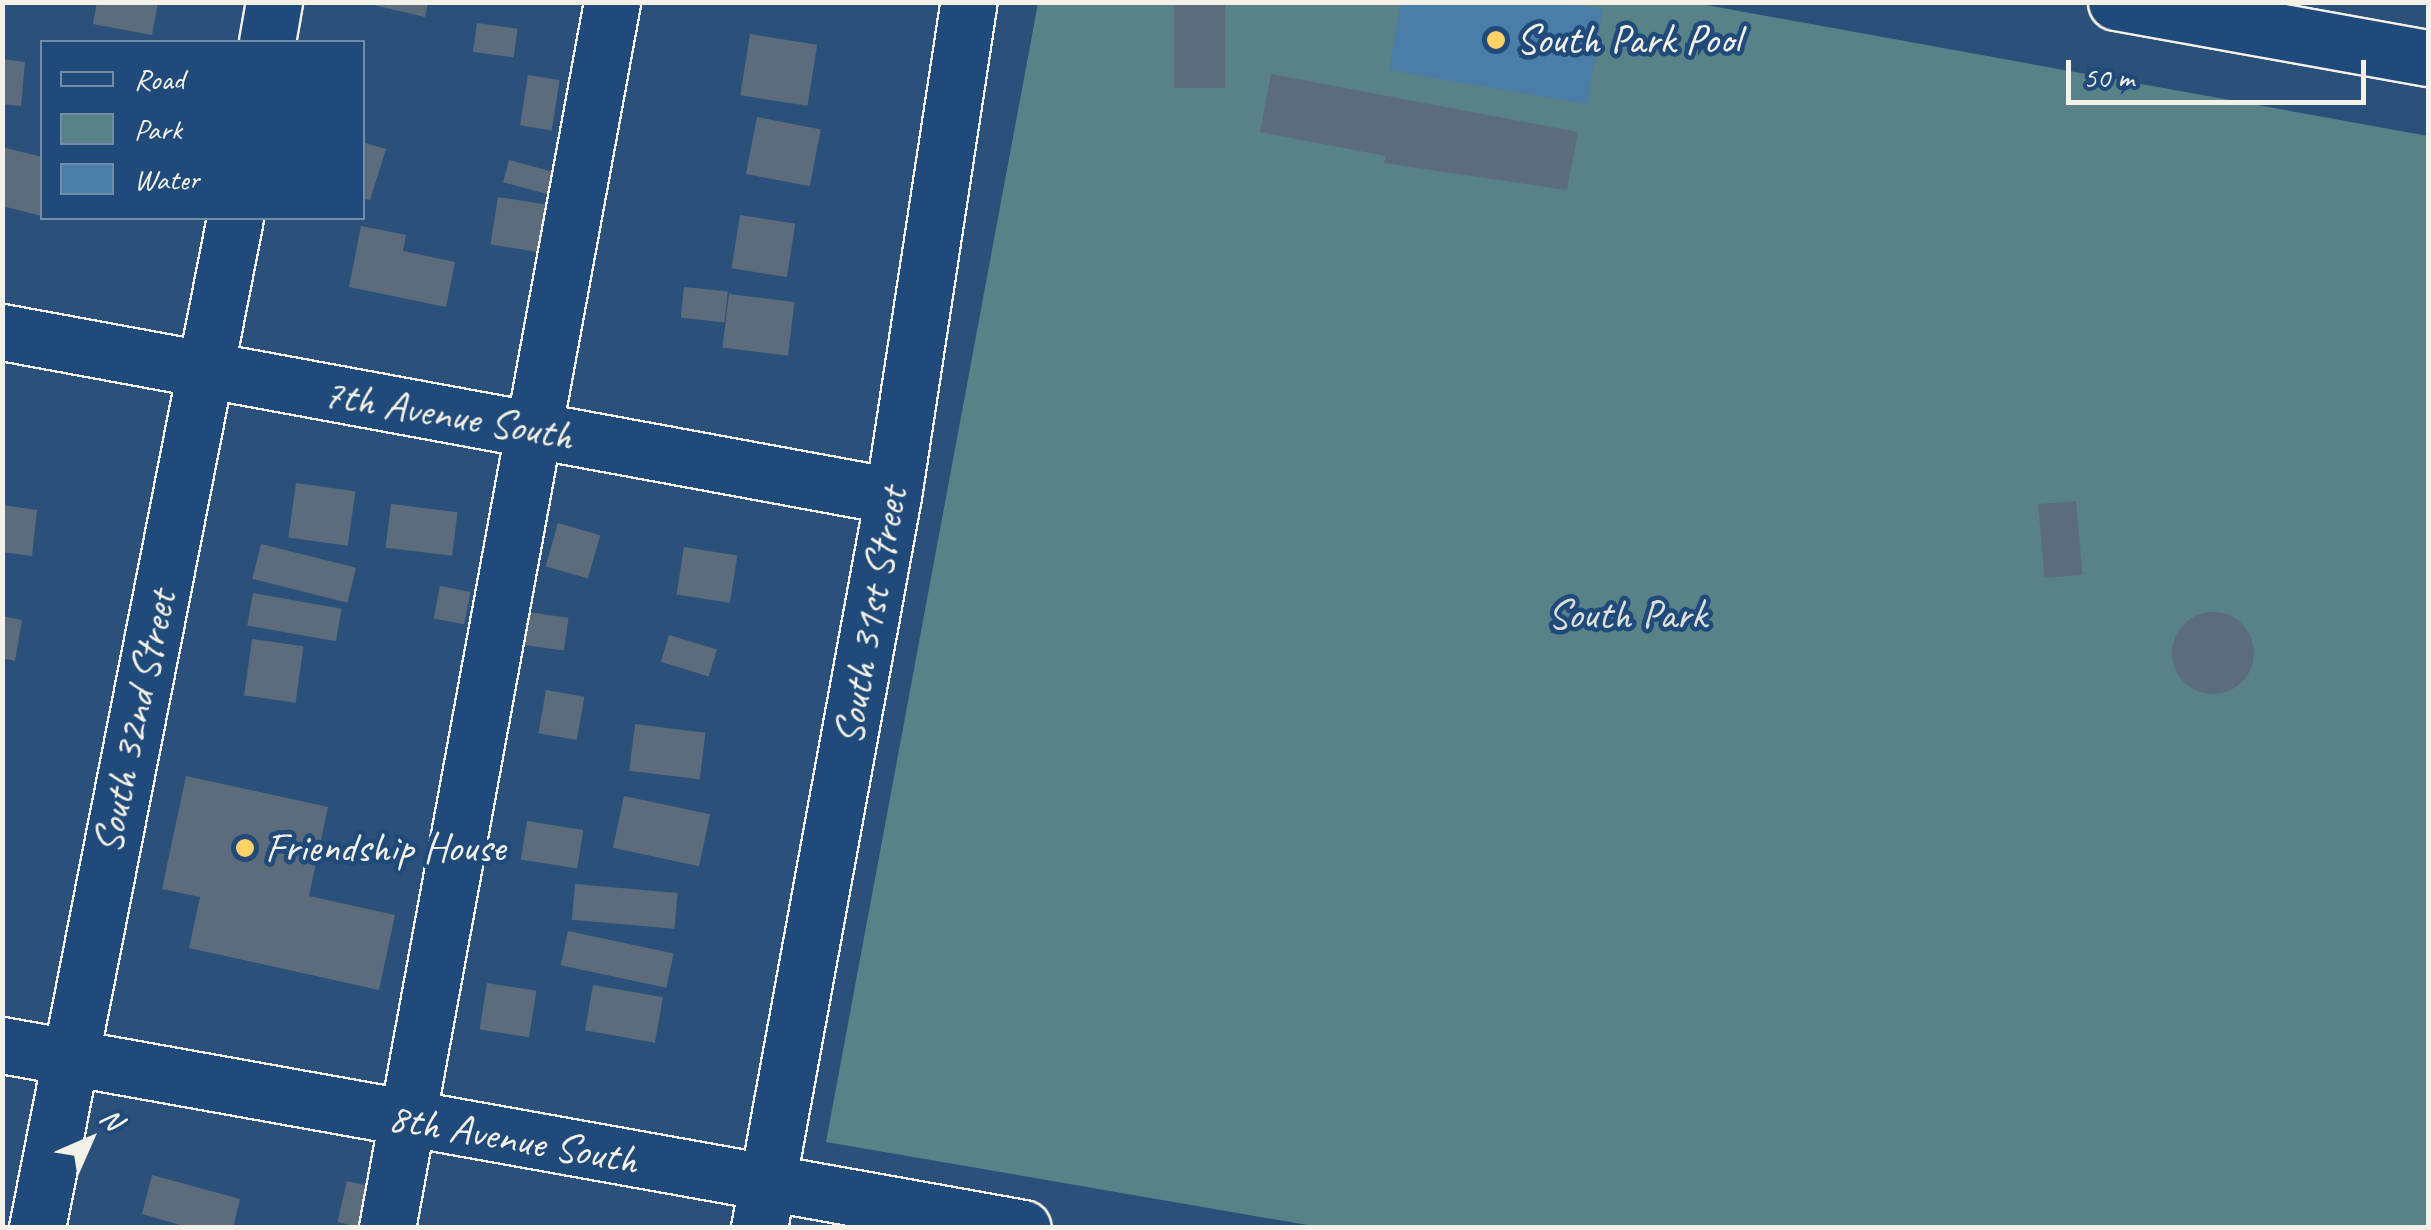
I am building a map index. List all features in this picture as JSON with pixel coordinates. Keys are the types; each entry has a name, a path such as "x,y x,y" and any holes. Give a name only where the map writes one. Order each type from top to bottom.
{"street":[{"path":"267,40 274,2"},
{"path":"387,1228 612,2"},
{"name":"South 31st Street","path":"763,1206 894,496 969,2"},
{"path":"2116,2 2399,37"},
{"name":"South 32nd Street","path":"37,1228 67,1057 235,220"},
{"name":"7th Avenue South","path":"2,332 894,496"},
{"name":"8th Avenue South","path":"2,1045 407,1119 763,1206 1024,1228"}],"green space":[{"name":"South Park","path":"1038,3 1695,3 2428,136 2428,1227 1319,1227 826,1142"}],"water":[{"name":"South Park Pool","path":"1401,3 1564,3 1603,9 1587,104 1389,70"}],"building":[{"path":"97,2 158,2 152,35 93,24"},
{"path":"361,2 428,2 425,17"},
{"path":"1174,2 1225,2 1225,88 1174,88"},
{"path":"477,23 518,29 514,57 473,52"},
{"path":"750,34 817,45 807,106 740,95"},
{"path":"2,59 25,62 21,106 2,104"},
{"path":"1271,74 1578,132 1567,190 1384,163 1386,156 1260,132"},
{"path":"528,75 560,80 552,130 520,125"},
{"path":"757,117 821,129 810,186 746,174"},
{"path":"365,143 386,149 370,200 365,199"},
{"path":"2,147 40,156 40,216 2,206"},
{"path":"509,160 556,173 550,195 503,182"},
{"path":"498,197 550,205 543,253 490,244"},
{"path":"740,215 795,224 787,277 732,268"},
{"path":"361,226 406,235 403,251 455,262 446,307 349,287"},
{"path":"684,287 728,292 725,322 681,318"},
{"path":"729,294 795,302 788,356 722,348"},
{"path":"296,483 355,491 348,546 288,537"},
{"path":"2076,501 2082,575 2045,578 2038,504"},
{"path":"391,504 458,512 452,556 386,548"},
{"path":"2,505 37,510 32,556 2,552"},
{"path":"558,523 600,535 588,578 546,566"},
{"path":"261,544 356,568 347,603 252,579"},
{"path":"684,547 737,555 730,603 676,594"},
{"path":"440,586 470,592 464,624 434,618"},
{"path":"253,593 342,609 336,641 247,625"},
{"path":"520,611 569,618 564,650 515,644"},
{"path":"2213,612 2229,615 2242,624 2251,637 2251,669 2242,682 2229,691 2213,694 2197,691 2184,682 2175,669 2172,653 2175,637 2184,624 2197,615"},
{"path":"2,616 22,620 15,661 2,658"},
{"path":"669,635 717,650 709,676 661,662"},
{"path":"252,639 303,646 296,703 244,695"},
{"path":"546,690 584,697 577,740 538,733"},
{"path":"635,724 705,733 700,779 629,771"},
{"name":"Friendship House","path":"186,776 328,807 309,896 395,915 379,990 189,948 200,897 162,889"},
{"path":"624,796 710,814 699,866 613,848"},
{"path":"527,821 583,830 577,868 521,860"},
{"path":"575,884 678,893 674,929 572,920"},
{"path":"568,931 674,953 666,988 561,965"},
{"path":"487,983 536,991 529,1037 480,1029"},
{"path":"593,985 663,997 655,1043 585,1030"},
{"path":"152,1175 240,1199 233,1228 191,1228 142,1214"},
{"path":"347,1181 377,1188 368,1228 338,1222"}],"place":[{"name":"South Park Pool","path":"1496,40"},
{"name":"Friendship House","path":"245,848"}]}
